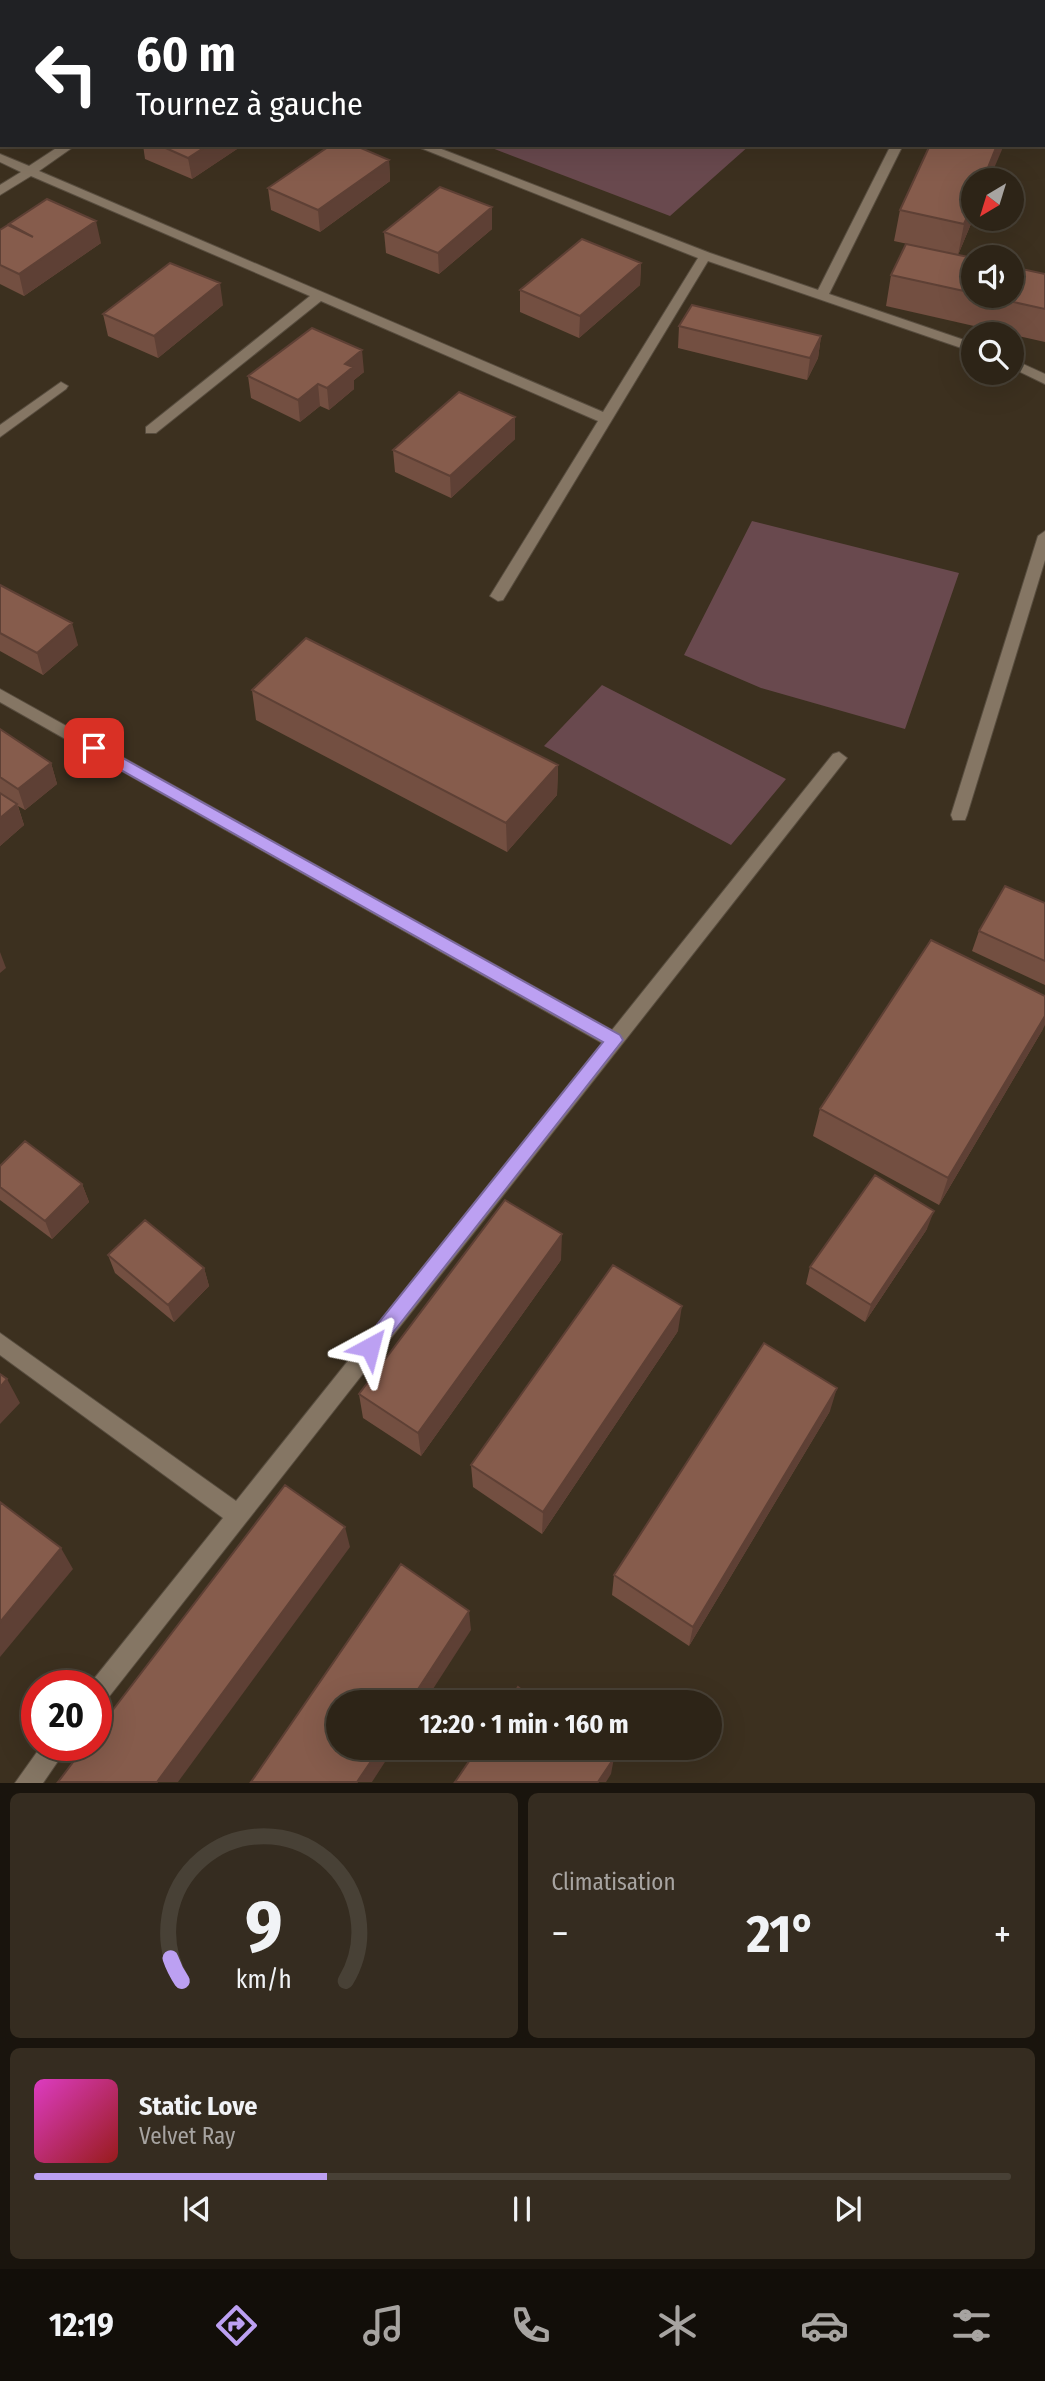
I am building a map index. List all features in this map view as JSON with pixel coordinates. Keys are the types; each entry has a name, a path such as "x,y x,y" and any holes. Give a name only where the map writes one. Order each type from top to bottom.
{"lane":[{"path":"0,191 67,147"},
{"path":"424,147 705,256 961,344"},
{"path":"822,296 896,147"},
{"path":"0,158 606,419"},
{"path":"498,596 705,256"},
{"path":"151,430 319,296"},
{"path":"1024,369 1045,380"},
{"path":"0,432 61,386"},
{"path":"960,815 1045,536"},
{"path":"0,695 614,1040"},
{"path":"112,1675 839,758"},
{"path":"0,1343 237,1515"},
{"path":"27,1783 44,1761"}],"shaded area":[{"path":"489,147 748,147 670,216"},
{"path":"752,521 959,573 905,729 761,688 684,655"},
{"path":"602,685 786,779 731,845 544,746"}],"building":[{"path":"163,147 205,147 188,158"},
{"path":"328,147 359,147 389,160 318,210 268,188"},
{"path":"929,147 996,147 988,168 961,168 961,223 900,210"},
{"path":"440,187 492,207 438,253 384,232"},
{"path":"47,199 96,221 19,274 0,265 0,230 8,225 33,237 9,224"},
{"path":"582,239 641,263 580,316 520,290"},
{"path":"906,244 961,255 961,290 891,275"},
{"path":"170,263 220,283 154,336 103,314"},
{"path":"1024,270 1045,274 1045,309 1024,304"},
{"path":"692,305 821,336 810,358 679,326"},
{"path":"312,328 362,350 345,364 353,367 327,388 318,384 298,400 248,376"},
{"path":"459,392 515,417 450,476 393,450"},
{"path":"0,585 72,623 37,653 0,633"},
{"path":"306,638 558,765 506,823 252,690"},
{"path":"0,729 51,763 18,789 0,777"},
{"path":"0,793 17,804 0,818"},
{"path":"1005,886 1045,903 1045,961 979,931"},
{"path":"931,940 1045,996 1045,1016 948,1178 820,1109"},
{"path":"25,1141 82,1184 45,1221 0,1187 0,1166"},
{"path":"875,1175 934,1211 871,1305 810,1267"},
{"path":"505,1200 562,1234 418,1433 359,1394"},
{"path":"145,1220 204,1268 168,1305 108,1255"},
{"path":"613,1265 682,1306 543,1512 471,1465"},
{"path":"764,1343 837,1388 693,1627 614,1575"},
{"path":"0,1374 7,1379 0,1387"},
{"path":"285,1485 345,1527 157,1782 58,1782 74,1761 112,1761 112,1711"},
{"path":"0,1502 61,1548 0,1622"},
{"path":"401,1564 469,1611 417,1690 326,1690 326,1760 372,1760 357,1782 251,1782"},
{"path":"470,1760 613,1760 598,1782 455,1782"}],"route":[{"path":"94,748 614,1040 370,1347"}]}
